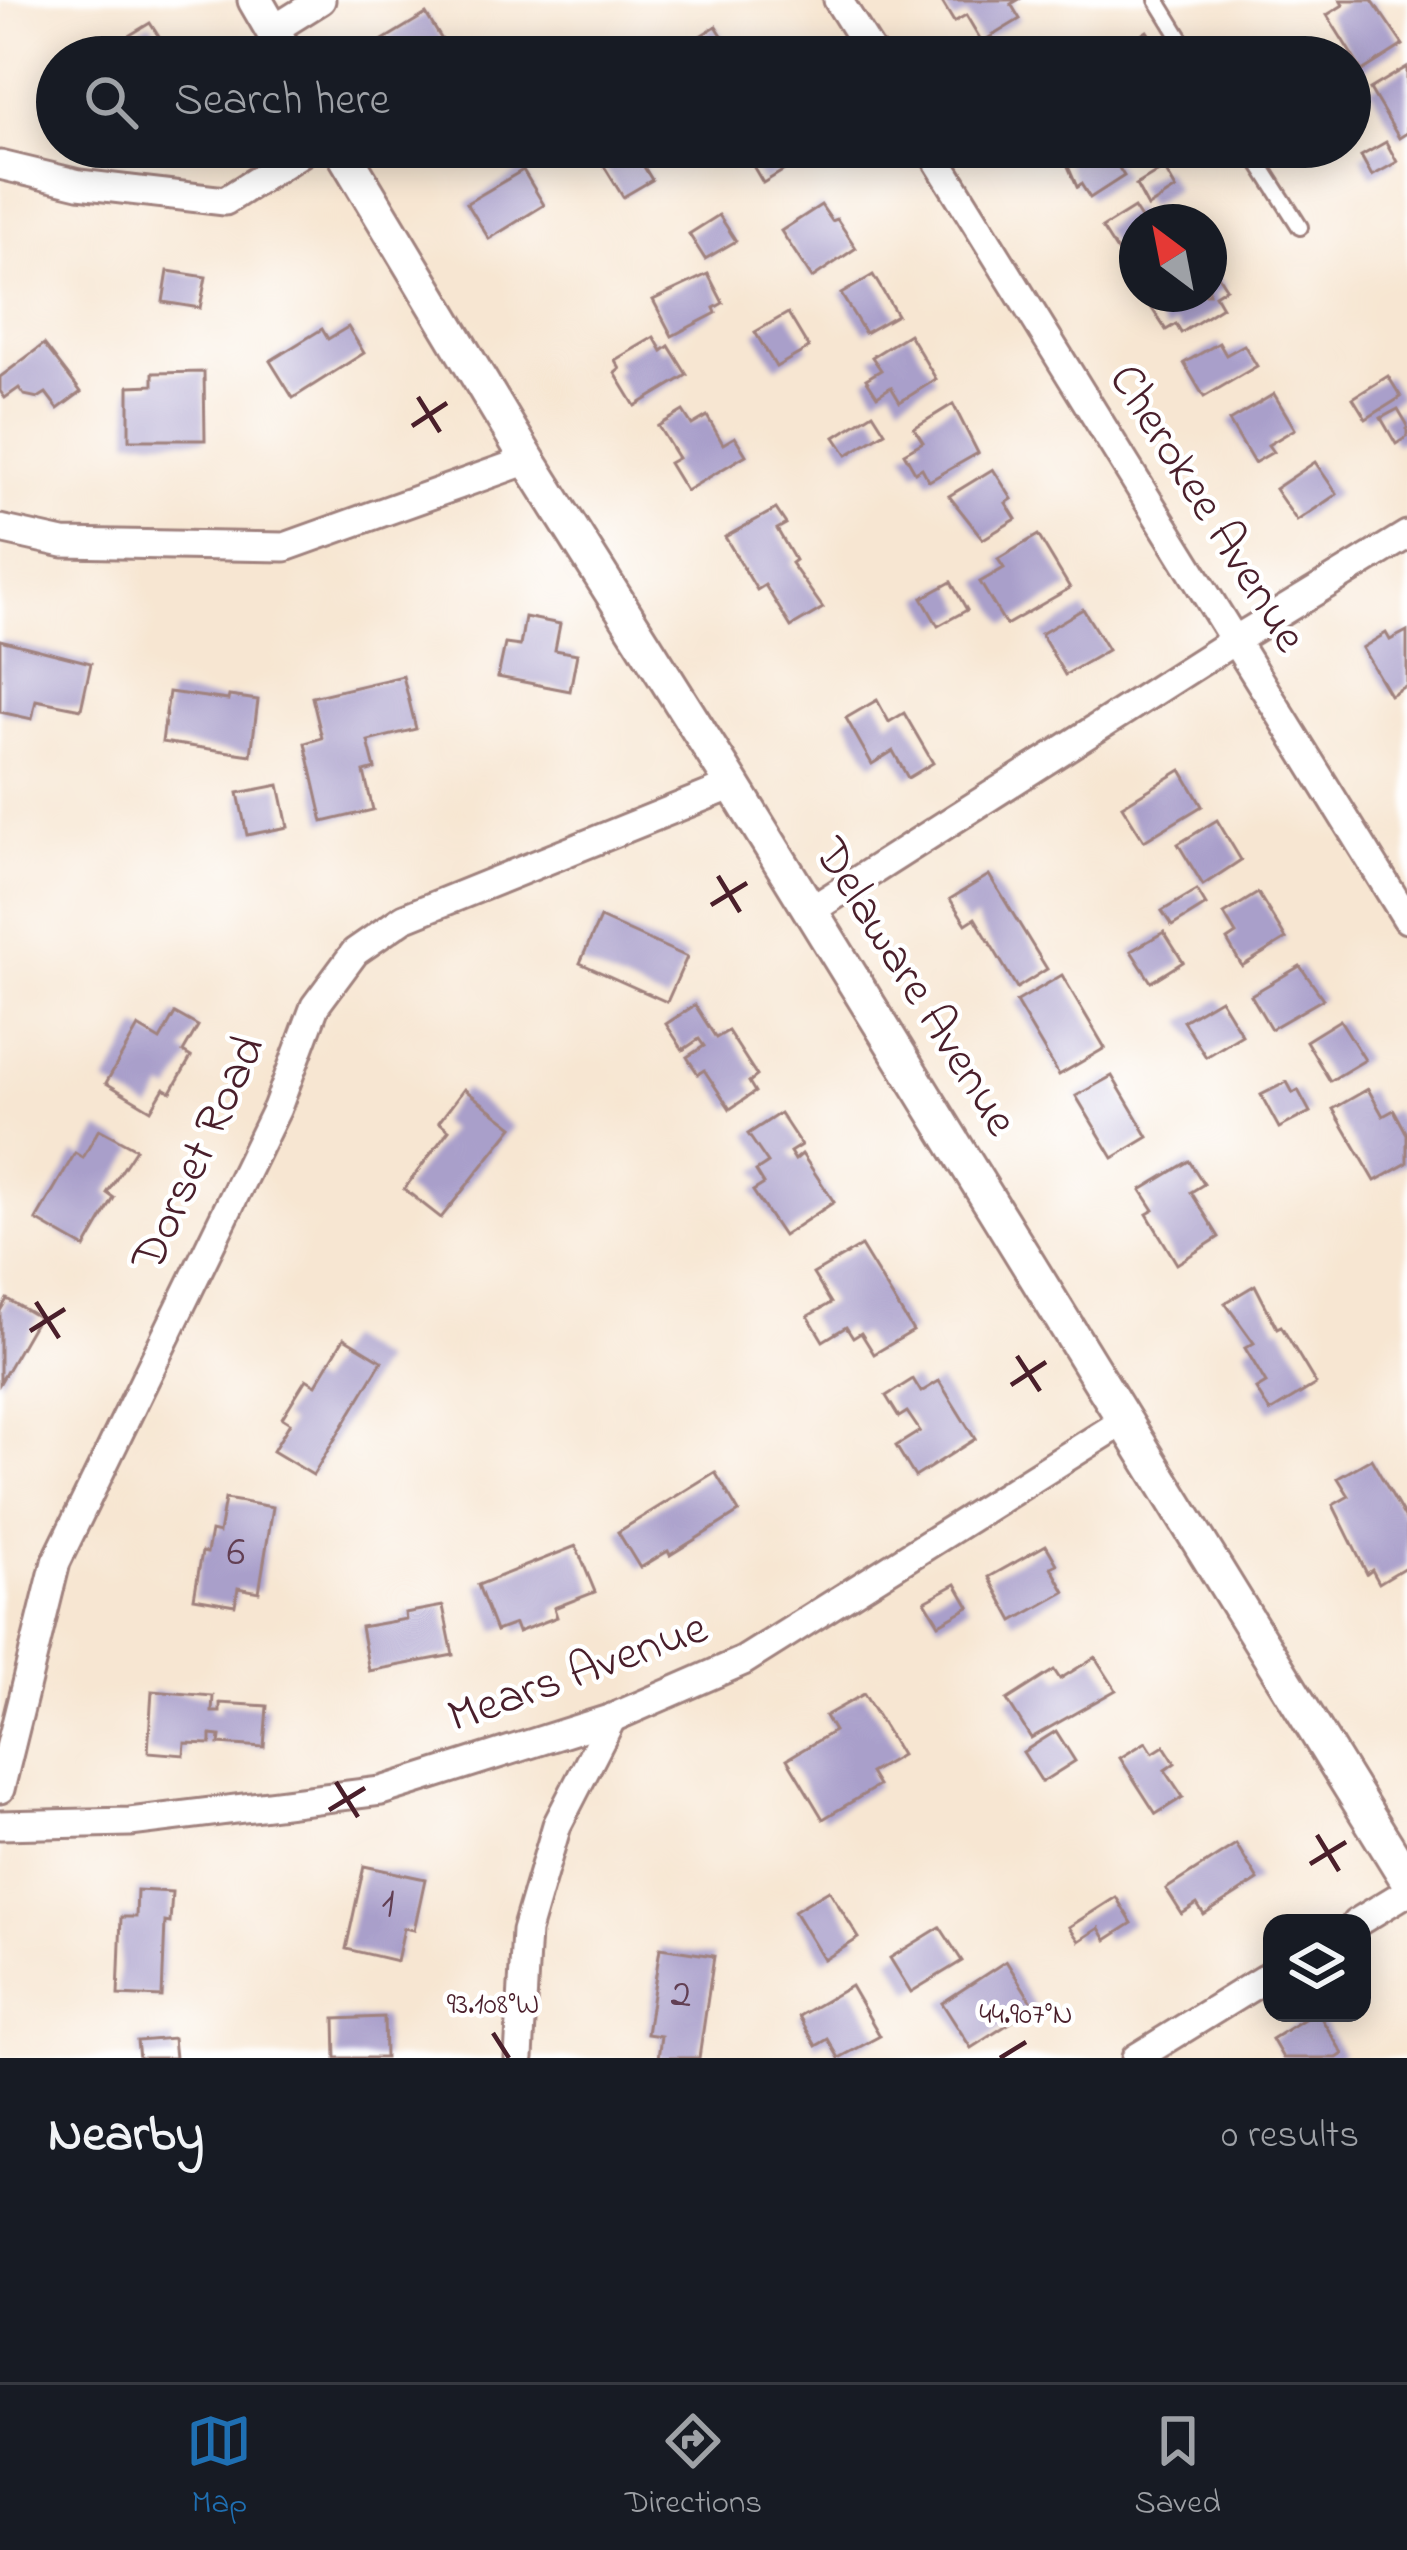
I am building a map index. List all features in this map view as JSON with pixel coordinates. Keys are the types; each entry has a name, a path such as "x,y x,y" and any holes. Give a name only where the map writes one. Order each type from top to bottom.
{"street":[{"path":"255,0 277,36"},
{"path":"288,36 321,0"},
{"path":"838,0 861,36"},
{"path":"0,165 79,184 225,201 277,168"},
{"name":"Delaware Avenue","path":"353,168 528,460 734,785 1407,1879"},
{"name":"Cherokee Avenue","path":"942,168 1407,919"},
{"path":"0,529 63,542 285,547 528,460"},
{"path":"810,911 1407,535"},
{"name":"Dorset Road","path":"0,1789 56,1562 277,1108 315,1006 355,952 404,918 734,785"},
{"name":"Mears Avenue","path":"0,1825 130,1822 381,1791 612,1718 743,1661 1124,1421"},
{"path":"519,2058 526,1931 557,1825 612,1718"},
{"path":"1371,1914 1407,1892"},
{"path":"1136,2058 1263,1980"}],"lane":[{"path":"1156,0 1179,36"},
{"path":"1262,168 1300,227"}],"building":[{"path":"1018,0 1011,4 1020,19 992,36 978,36 966,15 954,22 942,2"},
{"path":"1340,0 1372,0 1403,45 1371,65 1371,36 1340,36 1327,15 1343,5"},
{"path":"426,14 440,36 390,36"},
{"path":"150,23 158,36 128,36"},
{"path":"716,26 722,36 700,36"},
{"path":"1407,67 1407,133 1399,138 1371,88"},
{"path":"1386,142 1397,162 1372,176 1368,168 1371,150"},
{"path":"605,168 645,168 652,180 623,197"},
{"path":"754,168 788,168 763,183"},
{"path":"1069,168 1119,168 1124,176 1090,198 1081,184 1077,187"},
{"path":"1164,168 1176,189 1146,204 1136,185"},
{"path":"523,170 544,205 489,239 467,203"},
{"path":"821,205 856,248 812,278 781,231"},
{"path":"719,215 736,241 705,259 689,234"},
{"path":"1119,217 1119,254 1102,228"},
{"path":"168,271 206,277 200,308 163,302"},
{"path":"708,274 723,303 714,308 716,313 672,336 653,300"},
{"path":"873,275 897,315 865,333 841,294"},
{"path":"1154,312 1214,312 1181,333 1176,324 1166,330"},
{"path":"788,313 809,348 776,367 755,332"},
{"path":"348,327 364,353 293,398 270,361 322,329 328,339"},
{"path":"909,334 936,379 900,402 891,387 877,396 866,379 881,370 872,357"},
{"path":"654,337 662,351 669,346 687,375 635,406 615,373 620,369 615,360"},
{"path":"1219,343 1226,355 1244,345 1257,366 1204,397 1184,363"},
{"path":"44,344 81,392 58,409 46,393 38,398 24,395 19,388 5,398 0,377"},
{"path":"204,372 205,440 129,440 129,386 153,385 153,373"},
{"path":"1388,376 1401,397 1366,419 1353,398"},
{"path":"1274,394 1295,429 1268,445 1273,452 1254,463 1229,421"},
{"path":"953,404 978,453 929,481 922,468 915,472 904,453 923,442 914,428"},
{"path":"1398,409 1407,424 1407,437 1396,444 1381,418"},
{"path":"683,411 692,425 707,416 723,444 735,437 746,455 686,491 669,463 678,458 658,426"},
{"path":"873,413 885,432 847,455 835,437"},
{"path":"1315,462 1337,494 1297,521 1275,489"},
{"path":"993,469 1012,499 1006,503 1016,519 983,539 949,496"},
{"path":"776,509 786,524 777,529 795,560 791,563 823,608 791,627 765,585 757,590 725,537"},
{"path":"1038,535 1070,588 1006,625 980,582 1004,568 998,559"},
{"path":"951,582 967,610 938,626 922,598"},
{"path":"1083,609 1108,650 1065,675 1041,634"},
{"path":"525,617 560,624 555,650 577,654 570,691 498,677 505,644 520,646"},
{"path":"1407,631 1407,685 1390,695 1362,648 1386,633 1390,640"},
{"path":"0,640 91,663 81,709 36,700 32,719 0,712"},
{"path":"403,676 416,729 368,741 375,769 364,772 373,810 323,822 305,743 322,738 312,697"},
{"path":"169,692 258,700 251,755 162,742"},
{"path":"877,700 889,722 904,713 933,763 908,778 893,751 872,764 846,718"},
{"path":"1181,770 1202,806 1144,841 1122,806"},
{"path":"279,785 288,827 247,835 238,793"},
{"path":"1217,820 1241,860 1203,885 1178,844"},
{"path":"989,875 1047,969 1017,988 975,918 966,924 950,899"},
{"path":"1197,890 1206,905 1172,926 1162,911"},
{"path":"1258,893 1286,939 1242,966 1227,940 1236,934 1224,914"},
{"path":"600,918 687,957 667,1002 580,963"},
{"path":"1164,932 1183,962 1151,982 1131,951"},
{"path":"1300,966 1323,999 1271,1029 1251,995"},
{"path":"1062,975 1105,1048 1059,1075 1016,1002"},
{"path":"1220,999 1242,1035 1206,1057 1183,1021"},
{"path":"695,1005 716,1038 728,1031 757,1076 749,1082 755,1092 730,1109 704,1070 698,1074 687,1057 704,1046 699,1039 683,1050 666,1024"},
{"path":"175,1013 198,1026 183,1052 191,1057 171,1092 164,1088 151,1110 106,1083 138,1027 160,1040"},
{"path":"1340,1020 1365,1060 1330,1081 1306,1041"},
{"path":"1112,1076 1148,1137 1113,1158 1076,1096"},
{"path":"1287,1082 1293,1093 1298,1090 1310,1112 1279,1128 1261,1095"},
{"path":"464,1089 513,1127 441,1218 404,1189 449,1130 439,1122"},
{"path":"1368,1089 1383,1116 1394,1110 1407,1134 1407,1163 1375,1181 1333,1109"},
{"path":"780,1113 801,1145 790,1152 795,1160 802,1154 834,1202 783,1236 753,1191 764,1184 756,1171 768,1163 748,1134"},
{"path":"99,1129 136,1149 107,1193 114,1198 85,1248 36,1220 75,1153 83,1158"},
{"path":"1189,1161 1204,1184 1191,1192 1219,1237 1177,1264 1147,1214 1154,1210 1141,1190"},
{"path":"861,1246 913,1331 874,1354 861,1333 853,1338 846,1327 823,1341 808,1316 831,1303 813,1274"},
{"path":"1255,1285 1277,1328 1281,1326 1316,1384 1270,1412 1256,1389 1266,1383 1245,1348 1254,1343 1225,1303"},
{"path":"7,1299 38,1317 0,1383 0,1311"},
{"path":"344,1338 382,1361 313,1475 273,1451 290,1423 282,1418 306,1379 316,1385"},
{"path":"913,1379 921,1392 939,1381 975,1439 915,1477 896,1446 920,1431 907,1412 899,1417 886,1396"},
{"path":"1371,1459 1407,1521 1407,1566 1379,1583 1372,1570 1367,1574 1333,1505 1349,1496 1338,1478"},
{"path":"715,1472 739,1512 640,1568 618,1532"},
{"path":"225,1499 273,1507 259,1592 238,1588 235,1605 194,1598 202,1552 207,1553 211,1531 219,1533"},
{"path":"1046,1545 1057,1564 1051,1567 1065,1592 1013,1621 989,1577"},
{"path":"576,1546 595,1592 554,1608 557,1617 518,1632 515,1624 496,1631 478,1585"},
{"path":"956,1584 969,1607 939,1624 925,1601"},
{"path":"443,1606 453,1655 369,1671 361,1627"},
{"path":"1095,1657 1116,1690 1031,1738 1007,1700 1054,1670 1060,1679"},
{"path":"152,1691 213,1696 212,1712 220,1712 220,1703 267,1706 264,1747 219,1744 220,1736 211,1735 211,1744 185,1743 184,1755 148,1752"},
{"path":"864,1694 901,1755 870,1773 878,1786 823,1819 787,1759 834,1731 825,1716"},
{"path":"1056,1731 1075,1761 1042,1782 1023,1752"},
{"path":"1146,1742 1153,1753 1164,1746 1175,1763 1165,1770 1183,1797 1156,1814 1120,1758"},
{"path":"1236,1844 1258,1880 1204,1915 1197,1904 1182,1914 1166,1889"},
{"path":"364,1866 425,1879 414,1930 404,1928 397,1961 346,1949"},
{"path":"137,1890 172,1892 170,1923 165,1922 162,1997 118,1995 121,1917 136,1917"},
{"path":"829,1890 859,1938 824,1960 794,1911"},
{"path":"1116,1897 1132,1923 1106,1940 1099,1928 1079,1941 1069,1927"},
{"path":"940,1927 962,1961 911,1992 890,1958"},
{"path":"660,1948 714,1956 699,2058 658,2058 661,2036 647,2034"},
{"path":"1006,1961 1035,2007 971,2048 942,2003"},
{"path":"851,1986 880,2036 839,2058 828,2039 816,2046 799,2016"},
{"path":"384,2017 385,2058 336,2058 335,2019"},
{"path":"1299,2022 1323,2022 1343,2054 1283,2058 1272,2039"},
{"path":"173,2038 175,2058 139,2058 137,2041"}]}
